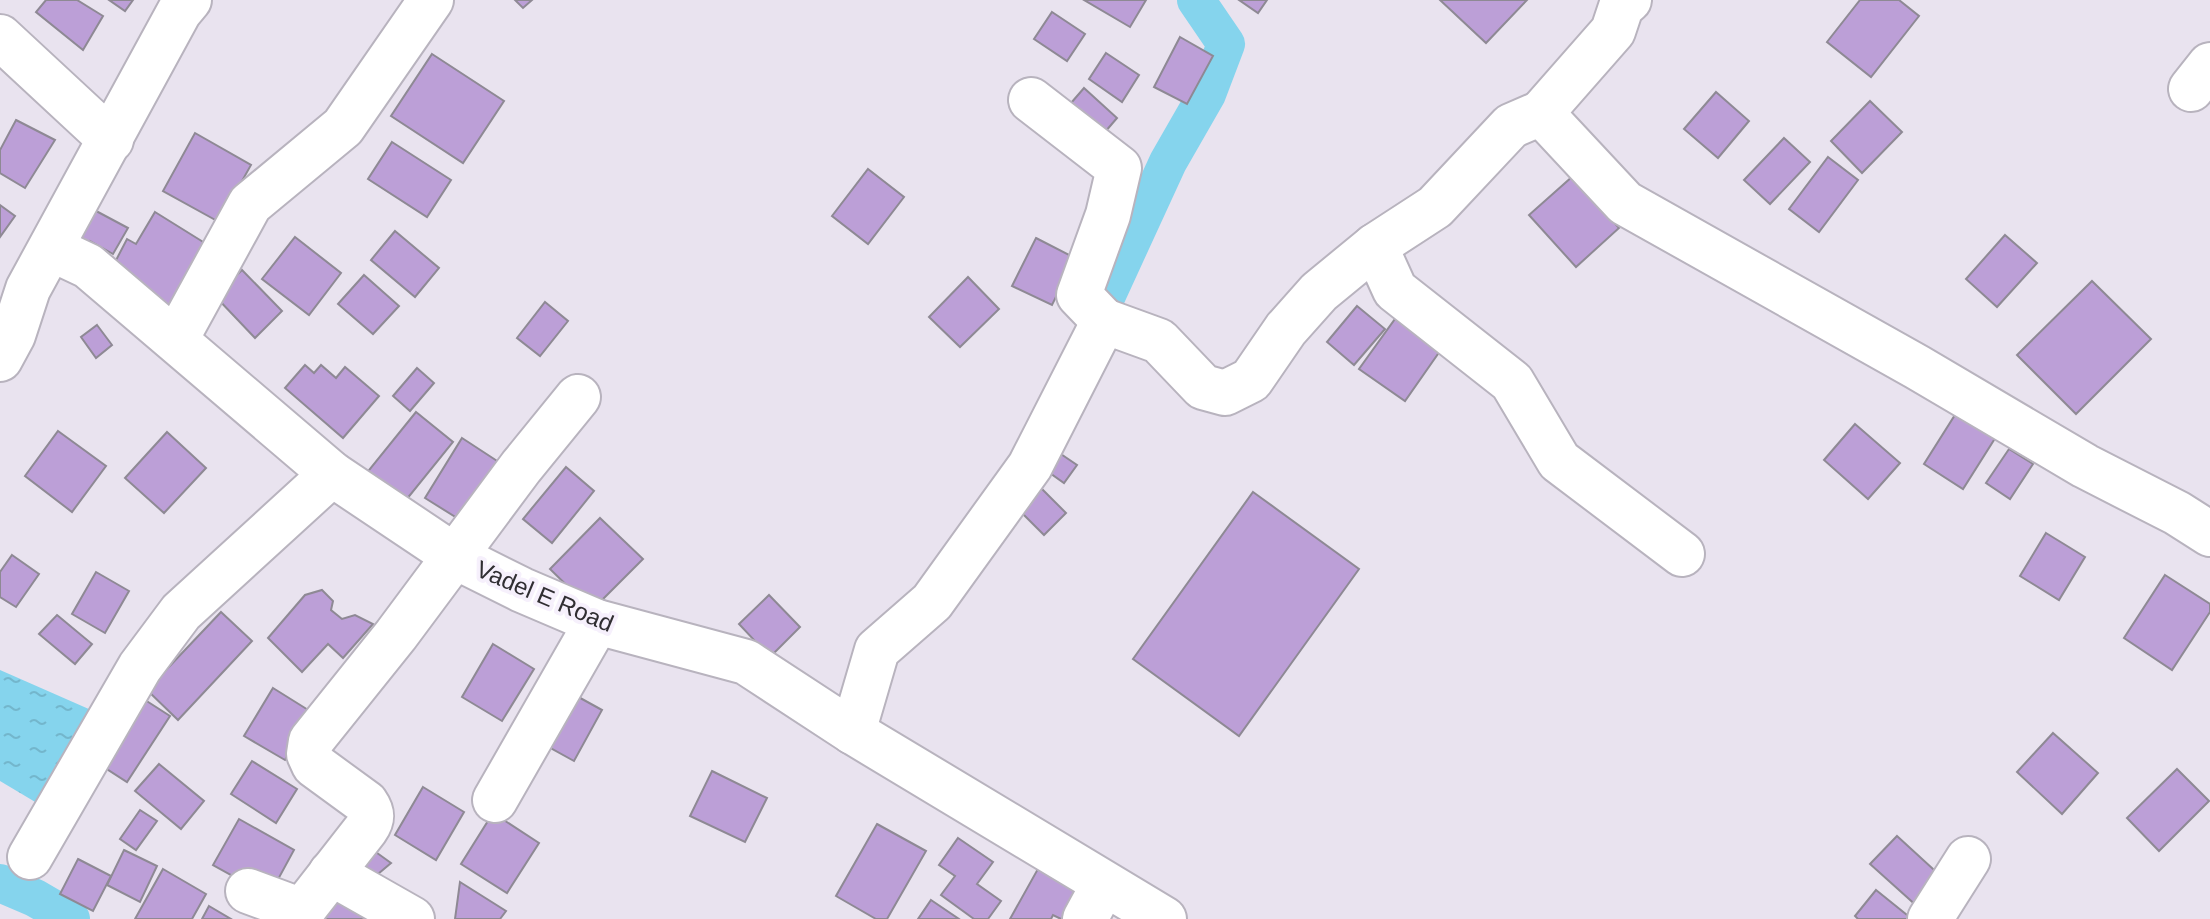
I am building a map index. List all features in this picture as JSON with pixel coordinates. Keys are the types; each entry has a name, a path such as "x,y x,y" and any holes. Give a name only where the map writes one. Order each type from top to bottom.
{"street":[{"path":"0,359 13,335 14,280 52,249 179,12 189,0"},
{"path":"176,339 250,204 343,127 431,0"},
{"path":"1031,100 1119,168 1108,215 1079,295 1104,321 1159,341 1203,387 1225,393 1251,380 1286,329 1319,292 1375,246 1435,207 1511,126 1541,113 1613,31 1621,2"},
{"path":"0,37 111,140"},
{"path":"1541,113 1625,203 2210,534"},
{"path":"1375,246 1395,290 1512,382 1559,461 1682,554"},
{"name":"Vadel E Road","path":"52,249 88,266 332,474 456,557 597,622 746,662 853,732 1095,901 1164,919"},
{"path":"853,732 877,650 932,602 1030,466 1104,321"},
{"path":"248,891 302,911 366,829 372,811 366,803 314,765 309,754 311,741 578,397"},
{"path":"30,857 140,667 181,612 332,474"},
{"path":"495,800 597,622"},
{"path":"1930,919 1968,859"},
{"path":"331,873 412,919"}],"water":[{"path":"0,670 107,717 57,815 0,781"}],"building":[{"path":"46,0 77,0 103,16 83,50 36,12"},
{"path":"109,0 133,0 125,11"},
{"path":"515,0 532,0 523,8"},
{"path":"1084,0 1146,0 1130,27"},
{"path":"1239,0 1267,0 1258,13"},
{"path":"1440,0 1527,0 1486,43"},
{"path":"1860,0 1899,0 1919,16 1871,77 1827,42"},
{"path":"1052,12 1085,34 1067,61 1034,39"},
{"path":"1180,37 1213,56 1187,104 1154,87"},
{"path":"1106,53 1139,75 1122,102 1089,79"},
{"path":"432,54 504,101 463,163 391,116"},
{"path":"1084,88 1117,118 1099,139 1065,110"},
{"path":"1716,92 1749,121 1718,158 1684,129"},
{"path":"1870,101 1902,132 1862,173 1831,141"},
{"path":"16,120 55,140 25,188 0,173 0,150"},
{"path":"195,133 251,165 219,222 163,191"},
{"path":"1784,138 1810,162 1770,204 1744,180"},
{"path":"392,142 451,180 427,217 368,179"},
{"path":"1828,157 1858,180 1819,232 1789,209"},
{"path":"868,169 904,197 868,244 832,216"},
{"path":"1573,176 1619,228 1576,267 1529,215"},
{"path":"83,204 128,228 113,254 90,241 83,253 62,241"},
{"path":"0,205 15,216 0,237"},
{"path":"155,212 208,245 171,307 112,268 127,239 136,244"},
{"path":"395,231 439,268 415,297 371,260"},
{"path":"2005,235 2037,263 1997,307 1966,279"},
{"path":"295,237 341,273 309,315 262,279"},
{"path":"1036,238 1075,258 1052,305 1012,286"},
{"path":"242,270 282,311 255,338 215,296"},
{"path":"364,275 399,306 373,334 338,304"},
{"path":"968,277 999,309 960,347 929,317"},
{"path":"2092,281 2151,339 2076,414 2017,355"},
{"path":"545,302 568,321 540,356 517,338"},
{"path":"1357,306 1385,329 1354,365 1327,342"},
{"path":"1395,319 1440,351 1405,401 1359,369"},
{"path":"97,325 112,345 96,358 81,337"},
{"path":"305,365 314,373 321,365 336,378 345,367 379,396 343,438 285,388"},
{"path":"417,368 434,383 410,411 393,396"},
{"path":"1960,407 1999,432 1963,489 1924,464"},
{"path":"416,412 453,442 402,505 365,475"},
{"path":"1855,424 1900,463 1868,499 1824,460"},
{"path":"58,431 106,466 72,512 25,476"},
{"path":"167,432 206,468 164,513 125,478"},
{"path":"462,438 511,470 473,528 425,498"},
{"path":"1052,448 1077,465 1064,483 1040,466"},
{"path":"2009,449 2033,464 2010,499 1986,483"},
{"path":"566,467 594,491 552,543 523,519"},
{"path":"1036,483 1066,513 1044,535 1014,505"},
{"path":"1253,492 1359,569 1239,736 1133,659"},
{"path":"600,518 643,559 592,610 550,569"},
{"path":"2046,533 2085,557 2059,600 2020,576"},
{"path":"12,555 39,574 16,607 0,597 0,572"},
{"path":"96,572 129,591 105,633 72,614"},
{"path":"2165,575 2210,604 2210,612 2172,670 2124,638"},
{"path":"322,590 333,601 331,610 342,619 355,615 373,624 343,658 328,644 302,672 268,638 305,595"},
{"path":"769,595 800,627 770,657 739,624"},
{"path":"221,612 252,641 178,720 147,690"},
{"path":"57,615 92,644 75,664 39,634"},
{"path":"493,644 534,669 502,721 462,697"},
{"path":"273,688 313,713 285,760 244,736"},
{"path":"131,691 170,716 127,782 88,757"},
{"path":"573,694 602,710 574,761 547,746"},
{"path":"2053,733 2098,773 2062,814 2017,772"},
{"path":"252,761 297,789 276,823 231,794"},
{"path":"159,764 204,801 181,829 135,791"},
{"path":"2177,769 2209,801 2159,851 2127,818"},
{"path":"712,771 767,798 745,842 690,816"},
{"path":"423,787 464,812 436,860 395,835"},
{"path":"140,810 157,821 136,850 120,839"},
{"path":"493,813 539,843 507,893 461,864"},
{"path":"239,819 294,850 269,896 213,865"},
{"path":"877,824 926,851 887,919 876,919 836,896"},
{"path":"1897,836 1944,879 1918,907 1870,864"},
{"path":"958,838 993,862 977,884 1001,901 988,919 974,919 941,895 955,876 939,865"},
{"path":"366,845 391,863 365,885 343,866"},
{"path":"124,850 157,866 140,902 107,885"},
{"path":"78,859 111,876 93,911 60,894"},
{"path":"1039,867 1086,894 1072,919 1053,915 1051,919 1010,919"},
{"path":"163,869 206,894 192,919 135,919"},
{"path":"460,882 506,911 500,919 455,919"},
{"path":"1876,890 1912,919 1858,919 1855,916"},
{"path":"331,892 365,919 310,919"},
{"path":"931,900 959,919 918,919"},
{"path":"209,906 231,919 202,919"}],"waterway":[{"path":"1106,297 1168,162 1207,94 1226,44 1196,0"},
{"path":"0,883 35,898 71,919"}]}
